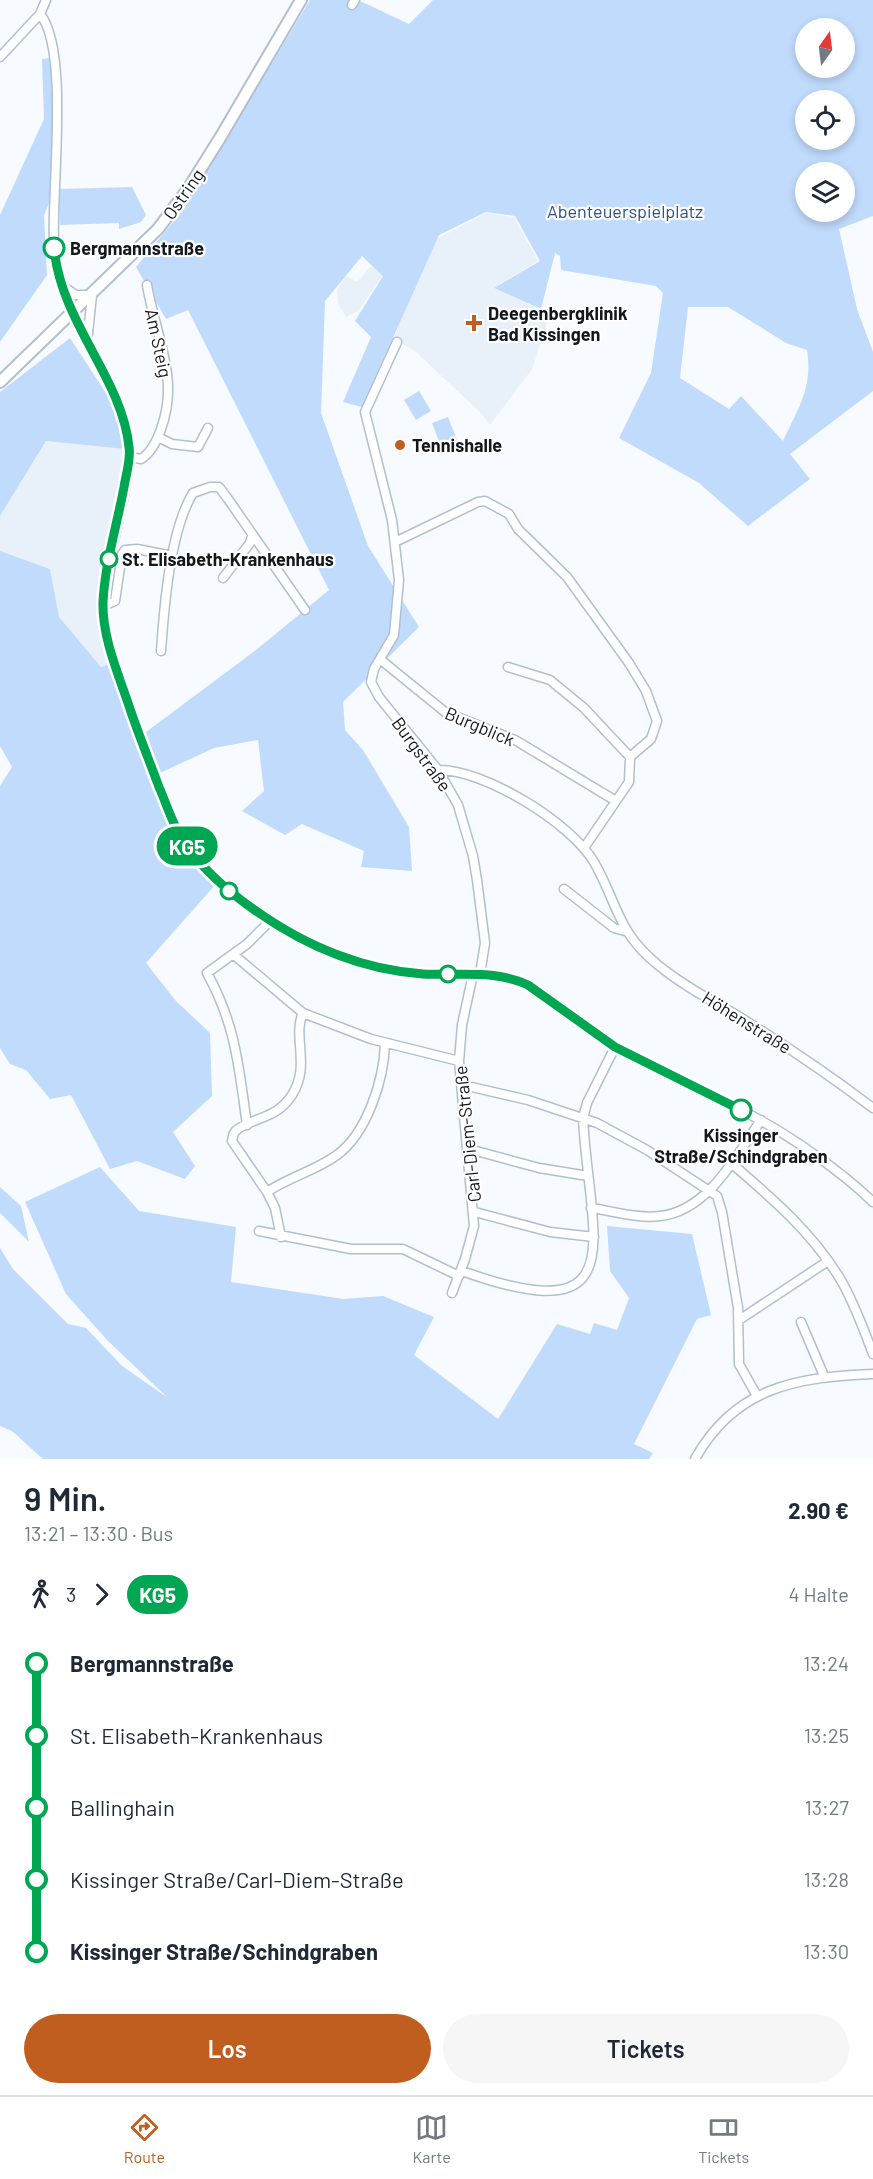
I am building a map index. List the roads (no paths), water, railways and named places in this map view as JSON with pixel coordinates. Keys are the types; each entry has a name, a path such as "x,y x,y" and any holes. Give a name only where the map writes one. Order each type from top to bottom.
{"main road":[{"name":"Ostring","path":"0,382 73,314 158,229 188,189 302,0"}],"street":[{"path":"0,57 40,14 46,0"},
{"path":"40,14 50,29 53,57 57,128 54,239 61,285 124,420 129,457 108,563 103,606 114,661 134,723 185,844 215,879 293,936 353,960 421,974 501,975 528,985 615,1047 760,1120 840,1174 873,1202"},
{"path":"61,285 76,295 92,295 87,344"},
{"name":"Am Steig","path":"129,457 141,459 147,456 158,437 168,391 147,285"},
{"name":"Burgstraße","path":"397,342 365,412 395,542 399,595 394,635 371,676 373,688 438,770 458,805 473,856 485,943 476,974"},
{"path":"158,437 172,444 198,447 203,442 208,428"},
{"path":"161,651 164,605 172,556 190,497 193,493 210,487 219,488 305,610"},
{"path":"395,542 478,502 485,501 509,514 518,529 567,576 613,639 646,691 657,721 655,732 630,757 629,782 584,848"},
{"path":"223,578 250,543 252,536"},
{"path":"103,606 115,601 124,550 138,549 172,556"},
{"name":"Burgblick","path":"381,660 445,712 516,740 616,801"},
{"path":"508,667 550,680 584,708 630,757"},
{"name":"Höhenstraße","path":"438,770 454,771 513,795 555,822 584,848 599,871 625,930 659,966 818,1066 873,1108"},
{"name":"Höhenstraße","path":"564,889 614,928 625,930"},
{"path":"248,1125 236,1046 227,1011 207,973 234,955 271,920"},
{"path":"234,955 303,1013 337,1028 385,1043 459,1061"},
{"name":"Carl-Diem-Straße","path":"452,1293 471,1242 475,1212 459,1061 462,1025 476,974"},
{"path":"281,1237 274,1208 267,1192 232,1141 237,1129 267,1118 293,1094 302,1063 299,1021 303,1013"},
{"path":"267,1192 325,1162 344,1149 378,1091 385,1061 385,1043"},
{"path":"259,1231 351,1249 395,1247 460,1273 522,1289 565,1290 579,1284 587,1275 592,1261 594,1237 583,1118 587,1102 615,1047"},
{"path":"463,1085 528,1100 622,1134 717,1196 722,1212 740,1320 739,1364 757,1396"},
{"path":"591,1208 660,1216 688,1207 714,1186 760,1120"},
{"path":"469,1149 538,1168 588,1176"},
{"path":"731,1163 784,1208 828,1261 857,1313 873,1354"},
{"path":"475,1212 550,1232 594,1237"},
{"path":"740,1320 828,1261"},
{"path":"801,1322 824,1376"},
{"path":"695,1459 718,1424 757,1396 800,1379 873,1374"}],"place":[{"name":"Bergmannstraße","path":"54,248"},
{"name":"Deegenbergklinik Bad Kissingen","path":"474,323"},
{"name":"Tennishalle","path":"400,445"},
{"name":"St. Elisabeth-Krankenhaus","path":"109,559"},
{"name":"Kissinger Straße/Schindgraben","path":"741,1110"}],"park label":[{"name":"Abenteuerspielplatz","path":"625,211"}]}
